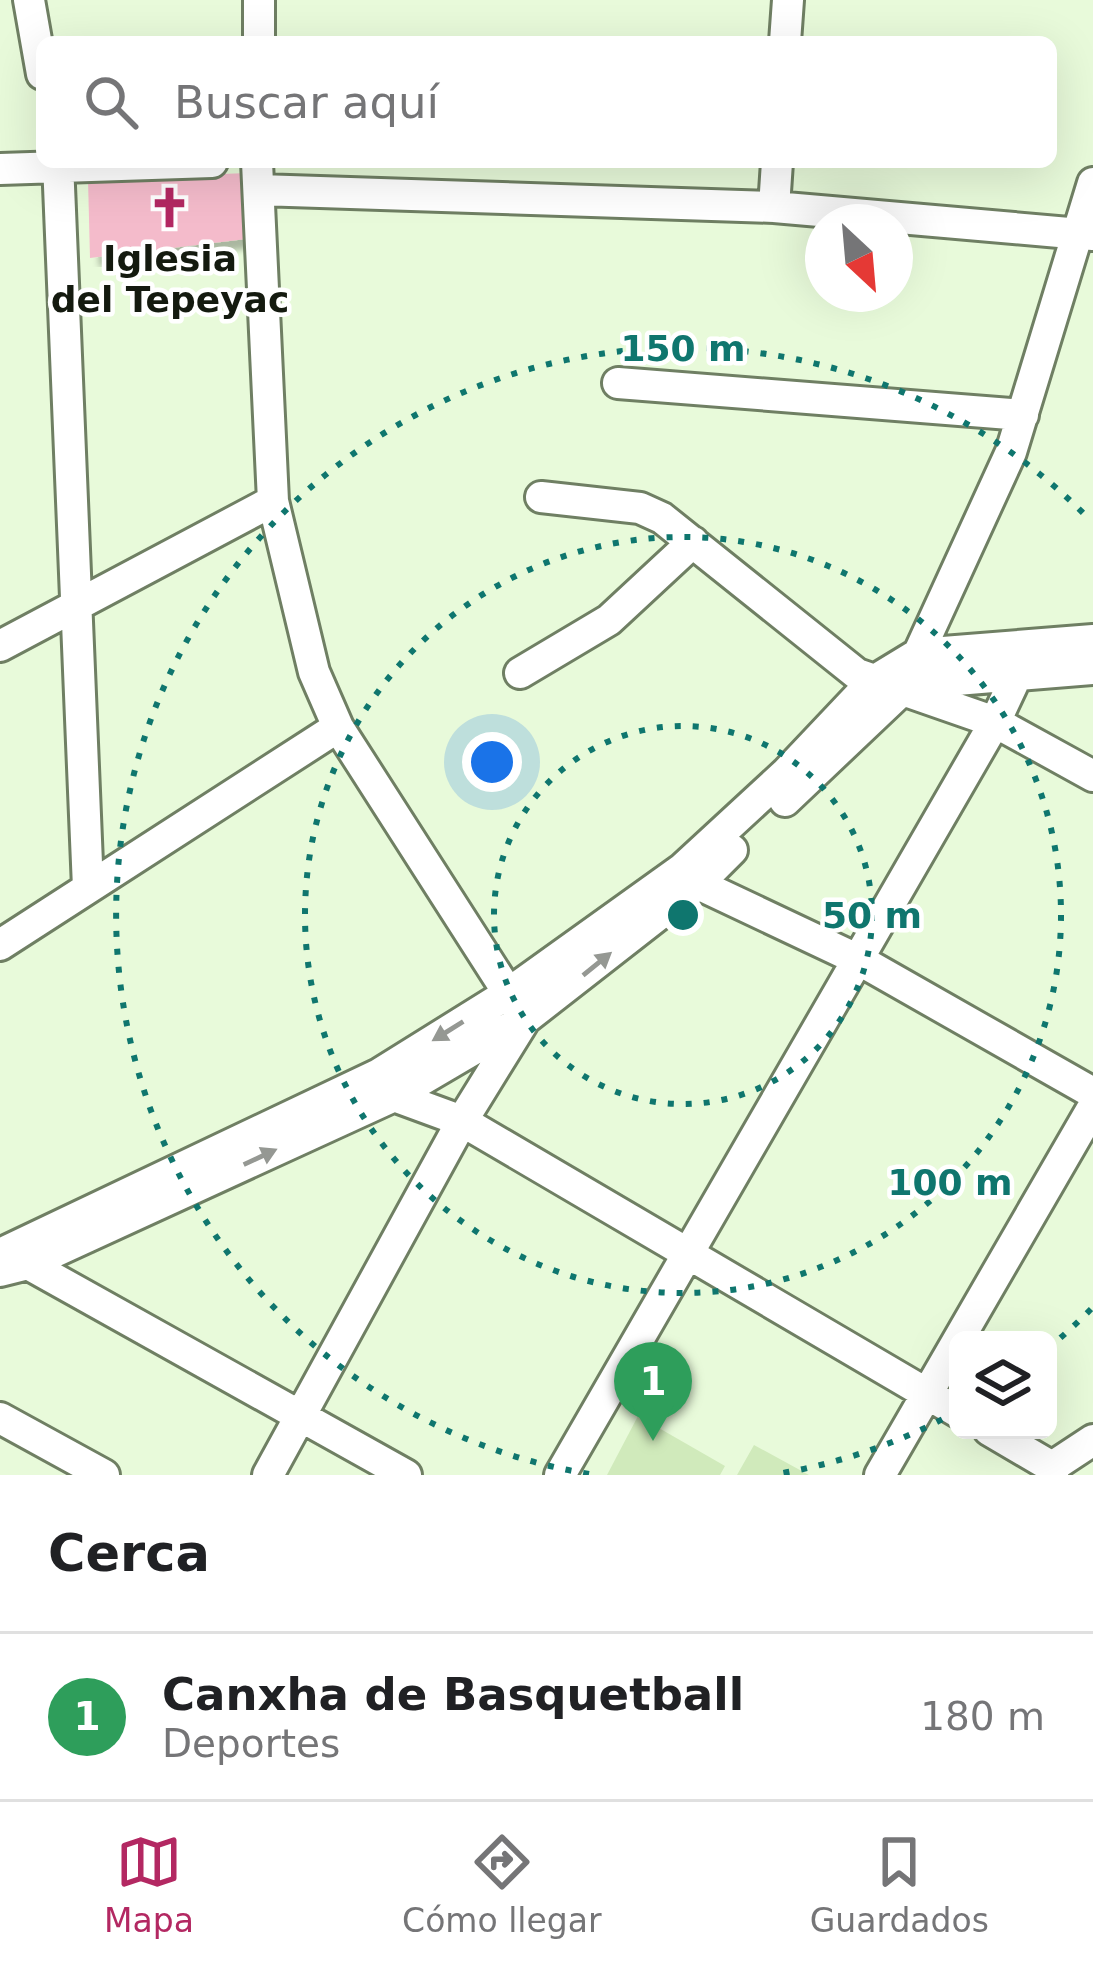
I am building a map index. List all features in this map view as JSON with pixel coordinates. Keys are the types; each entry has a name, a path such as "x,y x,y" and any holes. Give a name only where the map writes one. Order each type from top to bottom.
{"street":[{"path":"29,0 36,40"},
{"path":"259,36 260,0"},
{"path":"785,36 788,0"},
{"path":"0,169 36,167"},
{"path":"58,168 88,888"},
{"path":"774,206 777,168"},
{"path":"517,1006 338,727 314,672 273,501 258,176 774,206 1086,234"},
{"path":"5,1264 386,1085 517,1006 690,876 887,686 918,654 1023,415 1086,234 1093,183"},
{"path":"618,383 1023,415"},
{"path":"541,497 640,508 887,686 995,722 1093,776"},
{"path":"0,646 273,501"},
{"path":"520,673 609,620 693,542"},
{"path":"887,686 920,683 1093,640"},
{"path":"918,654 1093,670"},
{"path":"560,1475 995,722 1016,661"},
{"path":"0,945 338,727"},
{"path":"690,876 861,961 1093,1093"},
{"path":"268,1475 462,1121 517,1006"},
{"path":"386,1085 462,1121 949,1407"},
{"path":"880,1475 1093,1108"},
{"path":"5,1264 406,1475"},
{"path":"0,1418 104,1475"},
{"path":"1003,1439 1053,1471 1093,1440"}],"green space":[{"path":"638,1416 725,1466 720,1475 607,1475"},
{"path":"754,1445 809,1475 737,1475"}],"building":[{"name":"Iglesia del Tepeyac","path":"248,173 254,238 90,258 88,179"}],"place":[{"name":"Iglesia del Tepeyac","path":"170,208"},
{"name":"Canxha de Basquetball","path":"653,1441"}]}
